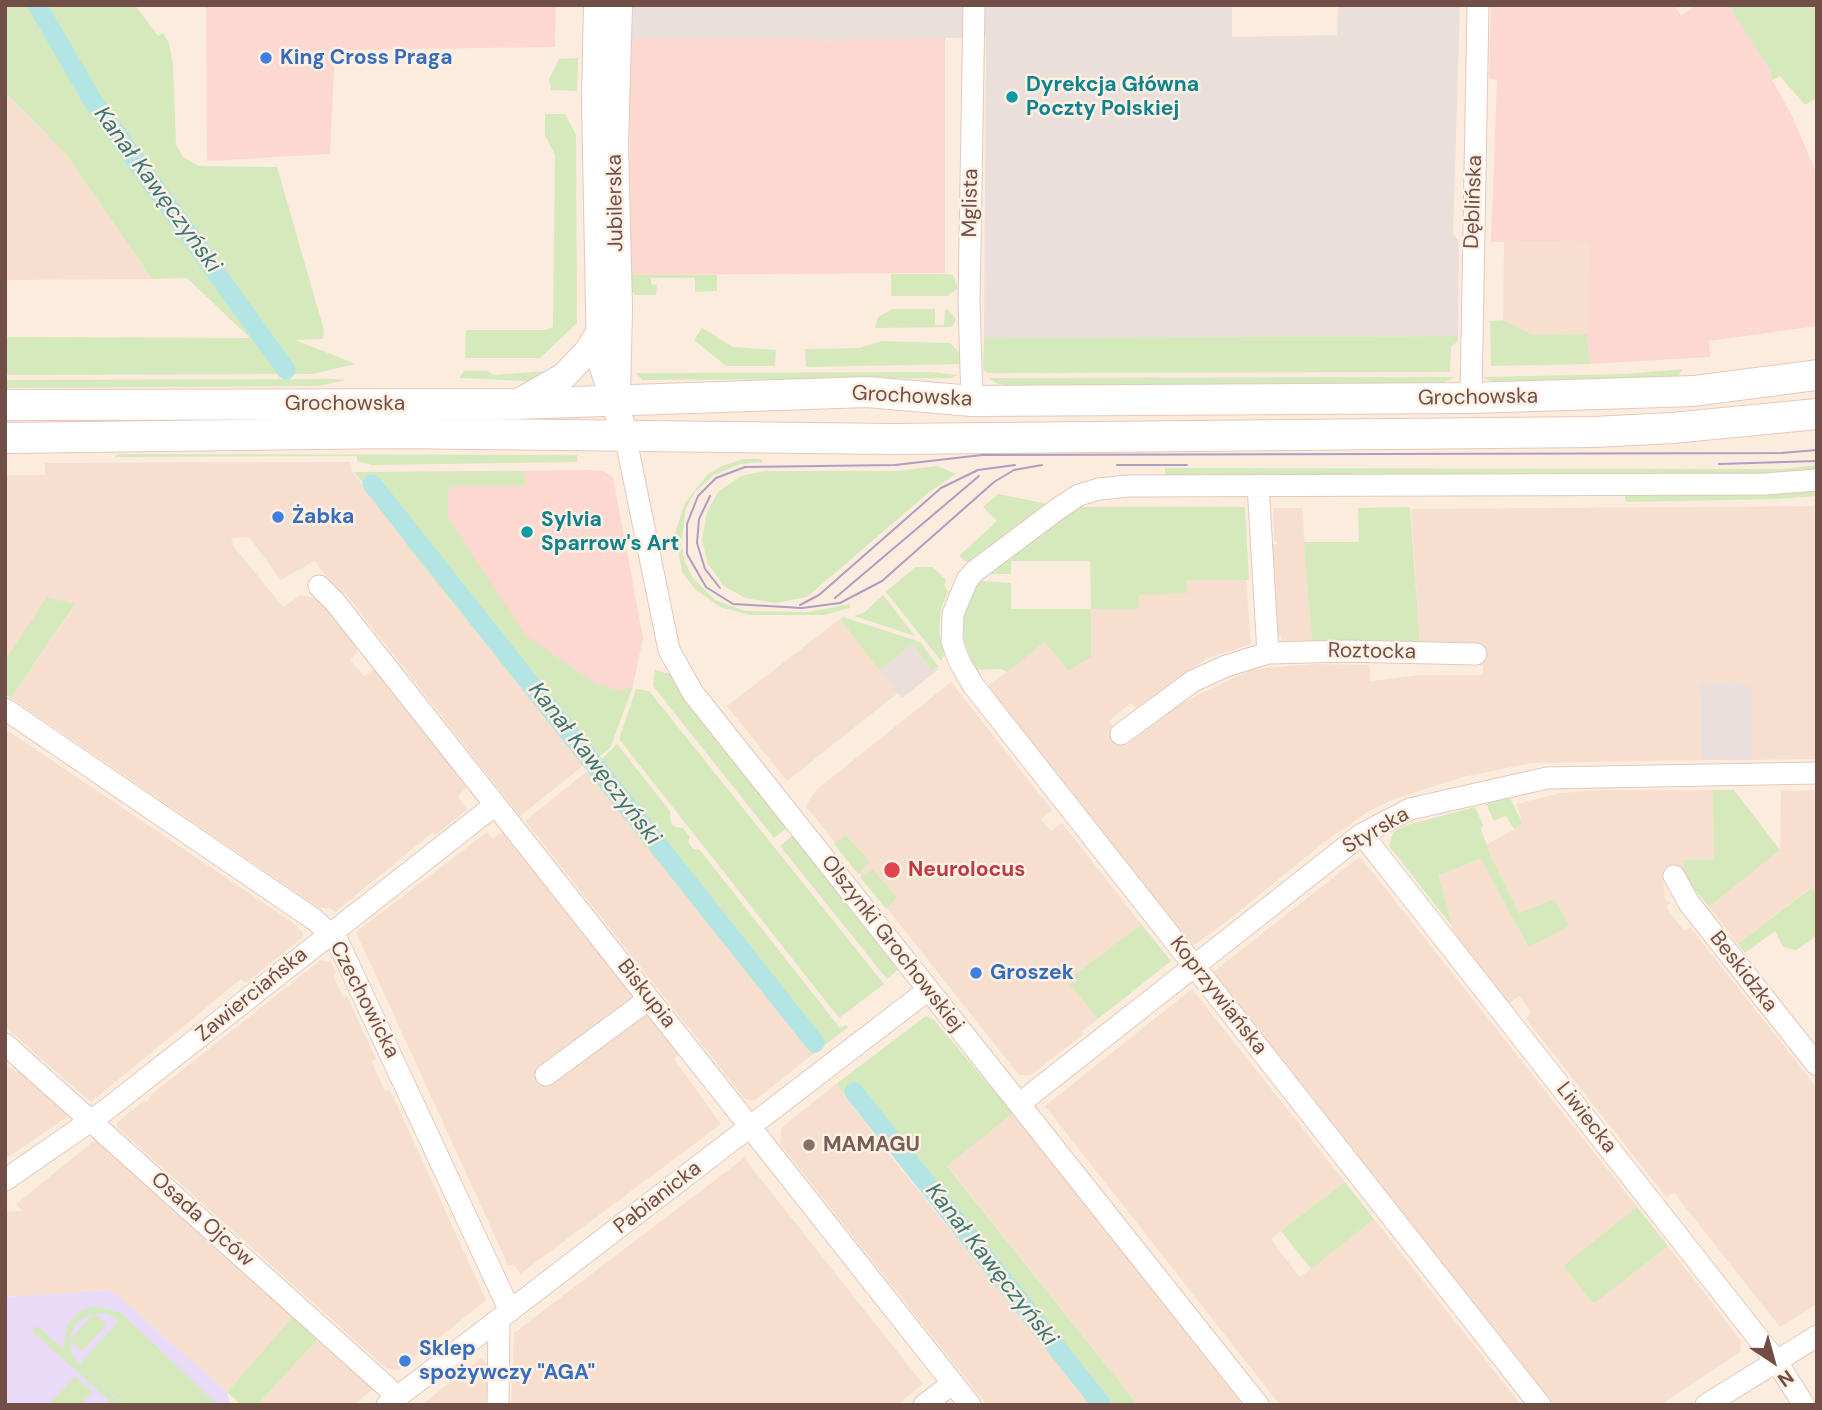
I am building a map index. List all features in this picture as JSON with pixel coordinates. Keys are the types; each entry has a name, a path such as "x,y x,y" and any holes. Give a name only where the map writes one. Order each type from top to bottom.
{"main road":[{"name":"Grochowska","path":"5,405 515,404 867,392 972,401 1471,398 1694,391 1817,375"},
{"name":"Grochowska","path":"5,438 395,433 906,439 1594,432 1672,428 1817,414"}],"street":[{"name":"Jubilerska","path":"597,5 595,101 600,358 625,435"},
{"name":"Jubilerska","path":"616,401 619,309 615,142 619,5"},
{"name":"Mglista","path":"972,401 970,303 974,5"},
{"name":"Dęblińska","path":"1471,398 1478,5"},
{"path":"515,404 564,376 587,352 599,333"},
{"name":"Olszynki Grochowskiej","path":"625,435 669,650 699,702 1258,1405"},
{"path":"1268,653 1258,485 1765,484 1817,480"},
{"name":"Koprzywiańska","path":"1258,485 1128,486 1079,495 975,571 961,591 953,614 952,641 959,661 974,685 1541,1405"},
{"name":"Biskupia","path":"319,586 335,602 970,1405"},
{"name":"Roztocka","path":"1121,734 1193,681 1226,666 1268,653 1347,651 1476,654"},
{"name":"Czechowicka","path":"5,709 330,933 344,950 505,1316"},
{"name":"Styrska","path":"1019,1104 1362,835 1410,809 1547,778 1817,772"},
{"name":"Zawierciańska","path":"5,1180 90,1121 495,806"},
{"name":"Liwiecka","path":"1362,835 1777,1362 1804,1405"},
{"name":"Beskidzka","path":"1674,876 1689,903 1817,1065"},
{"name":"Pabianicka","path":"393,1401 928,990"},
{"path":"546,1075 649,999"},
{"name":"Osada Ojców","path":"5,1044 393,1401"},
{"path":"498,1405 505,1316"},
{"path":"1706,1405 1817,1336"},
{"path":"924,1405 953,1383"}],"shaded area":[{"name":"King Cross Praga","path":"206,5 556,5 555,47 335,50 330,154 207,161"},
{"path":"632,5 1232,5 1232,37 1337,35 1338,5 1460,5 1453,234 1459,241 1458,336 984,338 986,37 814,41 813,38 632,38"},
{"path":"1491,5 1674,5 1681,16 1697,5 1728,5 1771,71 1772,80 1791,114 1817,174 1817,326 1709,341 1710,357 1590,364 1587,334 1590,243 1491,242 1497,80 1489,78"},
{"path":"945,37 945,273 631,275 629,38 814,38 814,41"},
{"path":"5,92 66,154 152,279 5,280"},
{"path":"1504,242 1590,243 1589,334 1534,335 1503,320"},
{"path":"351,462 352,472 410,542 406,545 584,765 520,816 345,593 341,595 314,561 281,580 249,537 231,538 234,547 283,607 301,595 323,600 358,644 357,653 350,660 364,676 377,668 469,785 458,796 467,810 435,835 433,832 335,912 330,908 319,908 11,698 75,605 47,598 5,660 5,475 45,475 45,463"},
{"path":"603,471 613,477 643,638 633,686 610,748 386,472"},
{"path":"1817,506 1817,759 1752,760 1752,747 1700,683 1701,760 1531,763 1463,777 1394,799 1369,811 1327,840 1227,921 1198,943 1189,946 986,688 1045,642 1068,670 1091,657 1091,609 1138,609 1138,595 1186,580 1246,580 1251,644 1206,659 1136,708 1131,703 1109,721 1127,745 1183,702 1253,669 1313,664 1369,665 1371,681 1420,675 1483,675 1483,645 1420,644 1411,509"},
{"path":"1273,508 1302,508 1312,642 1282,642 1281,636 1276,636 1269,545 1278,544 1274,539"},
{"path":"840,619 898,693 787,781 727,706"},
{"path":"914,643 935,669 940,668 902,698 879,670"},
{"path":"951,682 1052,810 1041,819 1051,831 1062,823 1141,924 1068,981 1098,1019 1082,1031 1084,1034 1031,1075 1019,1075 806,806 816,790"},
{"path":"1740,682 1752,689 1752,760 1701,760 1700,683"},
{"path":"5,729 292,922 303,933 303,937 246,983 241,979 91,1102 5,1027"},
{"path":"586,772 591,774 812,1055 754,1101 744,1098 525,821"},
{"path":"1604,790 1713,790 1714,859 1684,860 1684,867 1663,877 1665,899 1671,903 1666,907 1684,931 1690,927 1817,1088 1817,1304 1780,1327 1674,1193 1666,1197 1526,1019 1531,1012 1519,996 1508,1004 1453,931 1437,874 1482,859 1527,946 1570,926 1554,899 1519,913 1486,845 1523,824 1516,804 1560,793"},
{"path":"1817,790 1817,895 1810,888 1738,944 1709,907 1780,850 1781,791"},
{"path":"487,832 493,839 503,832 579,924 635,996 623,1005 633,1019 647,1013 681,1053 674,1059 721,1124 520,1274 514,1264 508,1265 356,932"},
{"path":"1358,858 1362,859 1637,1207 1564,1267 1594,1304 1668,1246 1741,1341 1740,1352 1660,1405 1553,1405 1212,973"},
{"path":"321,960 332,963 336,973 333,975 343,997 347,996 376,1059 371,1061 385,1091 390,1090 486,1300 399,1370 387,1369 117,1127 117,1122 144,1101 146,1103 152,1094"},
{"path":"1192,989 1345,1182 1271,1239 1297,1274 1300,1277 1374,1219 1521,1405 1280,1405 1045,1106"},
{"path":"5,1063 17,1073 22,1068 73,1113 5,1159"},
{"path":"836,1084 1091,1405 987,1405 961,1373 780,1144 782,1127"},
{"path":"1013,1113 1243,1405 1138,1405 947,1165"},
{"path":"95,1140 102,1141 295,1314 227,1392 111,1290 5,1297 5,1212 22,1211 16,1204"},
{"path":"744,1158 923,1384 897,1405 511,1405 514,1333"},
{"path":"111,1290 227,1392 230,1405 5,1405 5,1297"},
{"path":"320,1337 374,1387 372,1390 353,1405 257,1405"},
{"path":"481,1358 488,1365 486,1405 421,1405"}],"green space":[{"path":"5,5 135,5 158,36 163,33 169,43 173,65 176,145 183,157 199,166 277,167 324,330 323,339 295,340 356,364 313,374 5,375 5,337 250,338 187,278 152,279 66,154 5,92"},
{"path":"1728,5 1817,5 1817,98 1805,105 1780,76 1772,80 1771,71"},
{"path":"578,58 577,91 551,90 549,79 559,59"},
{"path":"545,114 565,114 576,135 577,323 540,358 465,358 466,330 546,330 553,327 555,155 545,135"},
{"path":"891,274 953,275 958,289 947,296 891,296"},
{"path":"631,275 717,275 717,291 695,292 695,278 651,278 651,284 657,285 656,295 635,295 631,291"},
{"path":"892,309 935,309 935,325 944,325 945,309 949,310 956,320 952,327 875,328 878,317"},
{"path":"1503,320 1534,335 1587,334 1590,364 1491,366 1490,321"},
{"path":"702,328 733,347 776,350 775,366 726,366 694,340"},
{"path":"1458,336 1458,341 1451,347 1450,372 987,373 983,369 984,338"},
{"path":"882,341 950,343 962,355 963,364 806,367 805,349 859,348"},
{"path":"1683,369 1676,379 1495,384 1483,377 1625,374"},
{"path":"464,371 488,371 494,375 547,371 532,381 524,381 459,378"},
{"path":"930,372 958,375 951,378 642,380 636,373"},
{"path":"1456,377 1440,384 1007,385 998,384 989,378"},
{"path":"5,380 346,380 318,386 5,388"},
{"path":"118,454 577,455 577,462 372,465 357,461 357,456 114,457"},
{"path":"743,459 762,459 762,462 740,464 714,475 695,492 686,508 681,544 685,562 693,578 715,600 746,611 808,612 849,604 850,608 824,615 750,615 720,607 695,589 682,572 675,533 685,503 708,474"},
{"path":"1817,465 1817,473 1797,474 1165,476 1165,468 1783,469"},
{"path":"937,466 956,474 928,493 807,597 775,603 745,598 724,586 708,564 702,540 707,512 718,492 741,476 764,471 899,471"},
{"path":"525,471 525,486 453,486 448,491 448,518 525,635 593,682 619,691 633,686 610,748 585,767 406,545 409,541 354,472"},
{"path":"1817,489 1817,496 1777,499 1627,502 1625,499 1625,493"},
{"path":"998,494 1048,504 974,562 967,562 959,556 997,521 983,507"},
{"path":"1082,507 1245,507 1249,580 1186,580 1187,593 1139,595 1138,609 1091,609 1090,561 1011,561 1011,574 988,574 1069,513"},
{"path":"1410,507 1420,644 1312,642 1304,542 1359,542 1358,508"},
{"path":"915,567 933,567 946,580 944,584 948,592 941,609 939,631 944,655 941,661 886,592"},
{"path":"981,581 1011,583 1011,609 1091,609 1091,657 1068,671 1045,642 1007,672 1001,669 975,670 964,640 964,617 972,594"},
{"path":"883,595 915,636 854,616 865,612"},
{"path":"47,597 75,604 11,698 5,694 5,660"},
{"path":"843,617 920,642 939,667 931,669 914,643 879,670 840,619"},
{"path":"655,670 673,675 787,828 774,838 653,686"},
{"path":"636,689 649,691 884,984 839,1018 619,739"},
{"path":"617,744 670,811 671,823 675,827 683,828 690,837 688,842 693,849 700,850 840,1028 846,1025 848,1027 812,1055 588,773"},
{"path":"1713,790 1734,790 1780,850 1709,907 1679,870 1684,867 1684,860 1714,859"},
{"path":"1510,798 1523,824 1514,829 1506,816 1494,821 1486,804"},
{"path":"1475,807 1483,825 1481,829 1490,854 1519,913 1554,899 1570,926 1528,947 1481,859 1438,875 1452,926 1389,846 1393,832 1407,825"},
{"path":"793,835 899,969 887,979 780,846"},
{"path":"846,836 870,862 858,874 834,844"},
{"path":"872,869 897,897 886,909 860,877"},
{"path":"1811,888 1817,895 1817,936 1796,950 1783,947 1775,931 1745,953 1738,944"},
{"path":"1141,924 1171,961 1098,1019 1067,981"},
{"path":"926,1016 934,1020 1013,1113 947,1166 1138,1405 1091,1405 836,1084"},
{"path":"1345,1182 1374,1219 1311,1269 1281,1231"},
{"path":"1637,1207 1668,1246 1594,1304 1563,1266"},
{"path":"95,1306 120,1312 218,1405 208,1402 205,1405 125,1405 84,1368 123,1405 114,1405 32,1331 37,1326 63,1349 68,1323 80,1311","holes":["94,1313 70,1340 70,1335 78,1321","95,1313 108,1314 119,1321 79,1365 71,1351 70,1340 82,1351 107,1325"]},
{"path":"295,1314 320,1337 257,1405 241,1405 227,1392"},
{"path":"75,1376 92,1392 80,1405 48,1405"}],"waterway":[{"name":"Kanał Kawęczyński","path":"37,5 93,101 286,370"},
{"name":"Kanał Kawęczyński","path":"372,484 815,1043"},
{"name":"Kanał Kawęczyński","path":"854,1092 1102,1405"}],"tram line":[{"path":"1042,465 1014,470 994,482 882,581 840,603 802,608 733,604 706,587 687,554 687,524 698,496 716,478 745,467 895,465 982,455 1781,453 1817,450"},
{"path":"1719,464 1817,461"},
{"path":"800,605 819,595 941,488 978,470 1015,465"},
{"path":"1117,465 1187,465"},
{"path":"835,598 979,476"},
{"path":"710,496 699,519 697,543 705,569 720,588"}],"place":[{"name":"King Cross Praga","path":"266,58"},
{"name":"Dyrekcja Główna Poczty Polskiej","path":"1012,97"},
{"name":"Żabka","path":"278,517"},
{"name":"Sylvia Sparrow's Art","path":"527,532"},
{"name":"Neurolocus","path":"892,870"},
{"name":"Groszek","path":"976,973"},
{"name":"MAMAGU","path":"809,1145"},
{"name":"Sklep spożywczy \"AGA\"","path":"405,1361"}]}
